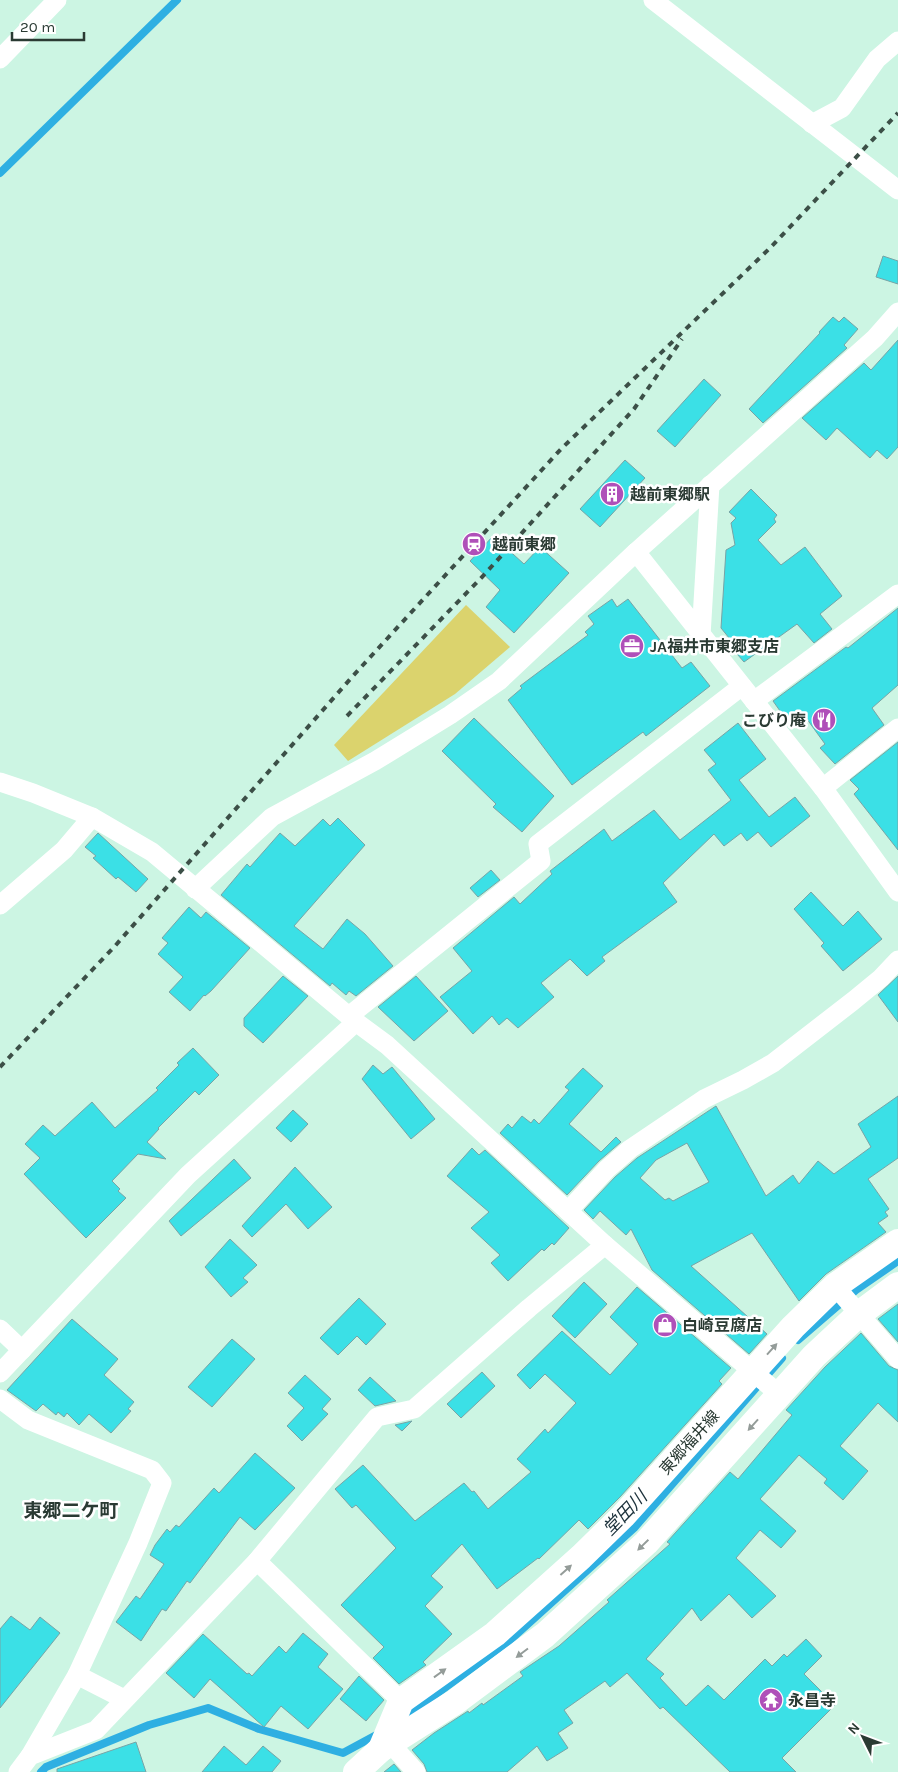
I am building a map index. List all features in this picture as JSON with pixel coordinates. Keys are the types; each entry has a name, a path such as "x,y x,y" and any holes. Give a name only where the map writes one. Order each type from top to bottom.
{"main road":[{"name":"東郷福井線","path":"398,1708 495,1634 581,1557 623,1516 793,1327 836,1286 898,1242"},
{"path":"356,1772 386,1746 455,1702 545,1635 646,1543 814,1356 859,1314 898,1285"},
{"path":"386,1746 398,1708"}],"street":[{"path":"0,59 57,0"},
{"path":"652,0 898,190"},
{"path":"812,124 842,108 877,59 898,41"},
{"path":"195,889 272,818 375,761 450,715 499,681 636,552 874,338 898,312"},
{"path":"701,636 710,485"},
{"path":"636,552 823,788 898,892"},
{"path":"754,701 898,594"},
{"path":"0,1373 188,1175 352,1019 541,861 538,844 742,686"},
{"path":"823,788 898,728"},
{"path":"0,782 92,817 152,852 352,1019 387,1045 605,1245 780,1395"},
{"path":"0,905 64,850 92,817"},
{"path":"568,1211 607,1169 630,1149 704,1099 773,1063 881,978 898,960"},
{"path":"30,1756 96,1730 257,1561 377,1417 414,1409 529,1308 605,1245"},
{"path":"836,1286 898,1359"},
{"path":"0,1329 22,1350"},
{"path":"0,1399 28,1420 152,1470 162,1483 138,1542 77,1675 30,1756 18,1772"},
{"path":"257,1561 398,1708"},
{"path":"77,1675 124,1699"},
{"path":"386,1746 416,1772"}],"shaded area":[{"path":"466,605 510,647 455,694 348,761 334,745"}],"building":[{"path":"883,256 898,261 898,284 876,277"},
{"path":"833,317 839,322 844,317 858,329 844,345 847,348 763,423 749,409"},
{"path":"898,340 898,447 887,459 877,450 870,458 837,428 826,440 802,418 864,363 871,370"},
{"path":"704,379 721,395 675,447 657,431"},
{"name":"越前東郷駅","path":"625,460 645,478 600,527 580,509"},
{"path":"751,489 777,515 774,519 776,522 758,540 781,565 805,547 842,596 820,614 832,629 814,643 797,624 744,662 731,647 734,644 721,628 726,550 735,545 731,523 736,518 729,512"},
{"path":"493,536 524,564 540,547 569,573 514,633 486,607 500,590 470,561"},
{"path":"612,599 617,607 628,599 682,668 691,662 710,686 646,736 643,732 572,785 508,700 522,688 520,686 588,635 585,632 594,624 588,616"},
{"path":"898,608 898,685 872,708 884,725 835,764 820,748 825,744 804,715 790,725 773,701 846,647 848,648"},
{"path":"474,718 554,796 522,832 493,807 496,804 442,751"},
{"path":"738,723 766,759 739,780 769,817 795,797 810,816 771,847 758,832 747,841 741,833 724,846 714,834 663,883 677,902 602,957 605,961 587,976 570,959 541,983 554,997 518,1028 507,1018 499,1025 492,1016 473,1034 440,997 472,971 453,948 514,897 520,904 552,874 550,871 604,829 612,841 654,810 680,840 731,800 708,770 716,764 704,750"},
{"path":"898,742 898,850 854,794 859,789 850,780"},
{"path":"338,818 365,845 294,926 323,949 347,919 365,934 393,966 356,996 349,991 346,995 332,983 330,986 221,895 247,864 250,867 280,833 295,846 323,819 330,826"},
{"path":"98,833 148,879 136,892 118,877 116,879 93,858 96,856 85,847"},
{"path":"491,870 500,880 478,897 470,888"},
{"path":"811,892 843,926 858,911 882,939 843,971 821,946 824,943 794,909"},
{"path":"189,907 201,918 206,912 250,948 190,1011 169,992 183,977 158,954 168,943 162,938"},
{"path":"283,976 308,996 263,1043 244,1026 244,1018"},
{"path":"416,976 448,1011 414,1041 378,1007"},
{"path":"898,976 898,1022 878,995"},
{"path":"193,1048 219,1075 199,1095 195,1091 158,1128 147,1142 166,1159 138,1154 112,1181 120,1189 118,1191 126,1198 86,1238 24,1174 40,1158 25,1144 43,1125 55,1136 92,1102 115,1128 158,1090 156,1088 179,1065 177,1063"},
{"path":"373,1065 383,1074 392,1067 435,1119 411,1139 362,1079"},
{"path":"583,1068 603,1086 569,1124 601,1152 616,1137 621,1142 599,1161 567,1195 500,1133 508,1124 512,1128 522,1116 531,1123 534,1119 539,1124 569,1090 565,1087"},
{"path":"898,1096 898,1158 868,1179 889,1209 885,1212 888,1216 878,1223 886,1232 826,1274 799,1301 752,1233 691,1266 767,1334 749,1354 652,1270 631,1229 626,1235 600,1211 593,1219 584,1210 615,1177 637,1158 716,1106 766,1196 793,1175 799,1184 818,1161 834,1174 871,1147 858,1124","holes":["687,1143 709,1182 673,1201 669,1198 665,1200 640,1178 656,1160"]},
{"path":"293,1110 308,1124 291,1142 276,1128"},
{"path":"472,1148 479,1155 485,1150 569,1228 554,1245 552,1243 544,1251 542,1249 508,1281 491,1263 500,1255 471,1228 489,1212 447,1176"},
{"path":"234,1159 251,1178 181,1236 169,1221"},
{"path":"295,1167 332,1207 308,1229 286,1204 252,1237 242,1226"},
{"path":"230,1239 257,1265 243,1278 248,1282 231,1297 205,1267"},
{"path":"584,1282 607,1304 575,1338 552,1316"},
{"path":"637,1287 731,1368 719,1381 722,1384 620,1497 588,1529 579,1520 539,1559 497,1589 462,1544 431,1576 443,1587 425,1606 452,1634 423,1662 426,1665 399,1684 373,1658 384,1647 341,1605 396,1548 356,1505 352,1508 335,1489 363,1465 415,1521 464,1483 472,1492 474,1491 488,1509 531,1472 517,1459 545,1429 548,1433 576,1403 545,1374 530,1389 517,1375 562,1331 610,1375 638,1344 610,1317"},
{"path":"359,1298 386,1324 366,1345 357,1336 338,1355 320,1338"},
{"path":"898,1304 898,1342 878,1319"},
{"path":"72,1319 118,1359 104,1375 134,1402 128,1409 131,1411 111,1433 89,1414 79,1425 67,1413 64,1417 58,1412 56,1415 43,1404 36,1411 7,1390"},
{"path":"861,1333 889,1366 898,1370 898,1422 878,1403 840,1446 868,1471 843,1500 824,1483 827,1479 799,1455 760,1499 796,1531 781,1548 760,1530 736,1558 776,1596 752,1618 729,1594 701,1621 692,1608 646,1659 664,1674 660,1678 686,1706 708,1685 724,1700 765,1659 772,1666 784,1654 787,1657 806,1639 822,1656 804,1674 835,1705 782,1758 796,1772 730,1772 663,1707 660,1709 627,1673 610,1687 605,1681 564,1710 573,1723 558,1733 568,1748 547,1761 537,1746 507,1772 427,1772 424,1764 412,1750 468,1711 469,1713 482,1703 483,1705 523,1676 520,1672 559,1646 609,1602 607,1600 670,1544 667,1542 730,1472 738,1479 792,1415 786,1410 825,1367"},
{"path":"232,1339 255,1359 212,1407 188,1387"},
{"path":"482,1372 495,1386 461,1418 447,1404"},
{"path":"305,1375 331,1399 322,1409 328,1414 302,1441 287,1426 304,1408 288,1393"},
{"path":"370,1377 396,1401 375,1406 358,1390"},
{"path":"412,1421 402,1431 395,1425"},
{"path":"255,1453 295,1488 255,1530 240,1517 190,1583 187,1581 166,1611 162,1609 141,1641 116,1622 136,1596 140,1599 164,1564 150,1555 155,1545 167,1529 170,1532 176,1525 179,1527 214,1488 219,1493"},
{"path":"11,1616 30,1630 40,1617 60,1633 0,1708 0,1629"},
{"path":"303,1633 328,1654 318,1667 343,1689 308,1729 281,1706 264,1727 210,1679 194,1698 166,1673 203,1634 247,1674 249,1673 252,1676 279,1646 286,1653"},
{"path":"359,1676 384,1700 366,1721 340,1699"},
{"path":"136,1742 146,1772 57,1772 57,1769"},
{"path":"224,1746 246,1765 263,1746 281,1761 272,1772 202,1772"},
{"path":"394,1764 401,1772 384,1772"}],"waterway":[{"path":"0,173 177,0"},
{"name":"堂田川","path":"798,1340 856,1290 898,1261"},
{"name":"堂田川","path":"402,1719 509,1641 634,1528 782,1358"},
{"path":"41,1772 46,1767 149,1725 208,1708 259,1729 343,1753 380,1733"}],"railway":[{"path":"0,1067 115,946 352,677 561,449 770,248 898,113"},
{"path":"347,716 483,576 634,409 682,339"}],"place":[{"name":"越前東郷駅","path":"612,494"},
{"name":"越前東郷","path":"474,544"},
{"name":"JA福井市東郷支店","path":"632,646"},
{"name":"こびり庵","path":"824,720"},
{"name":"白崎豆腐店","path":"665,1325"},
{"name":"永昌寺","path":"771,1700"}],"district":[{"name":"東郷二ケ町","path":"71,1510"}]}
